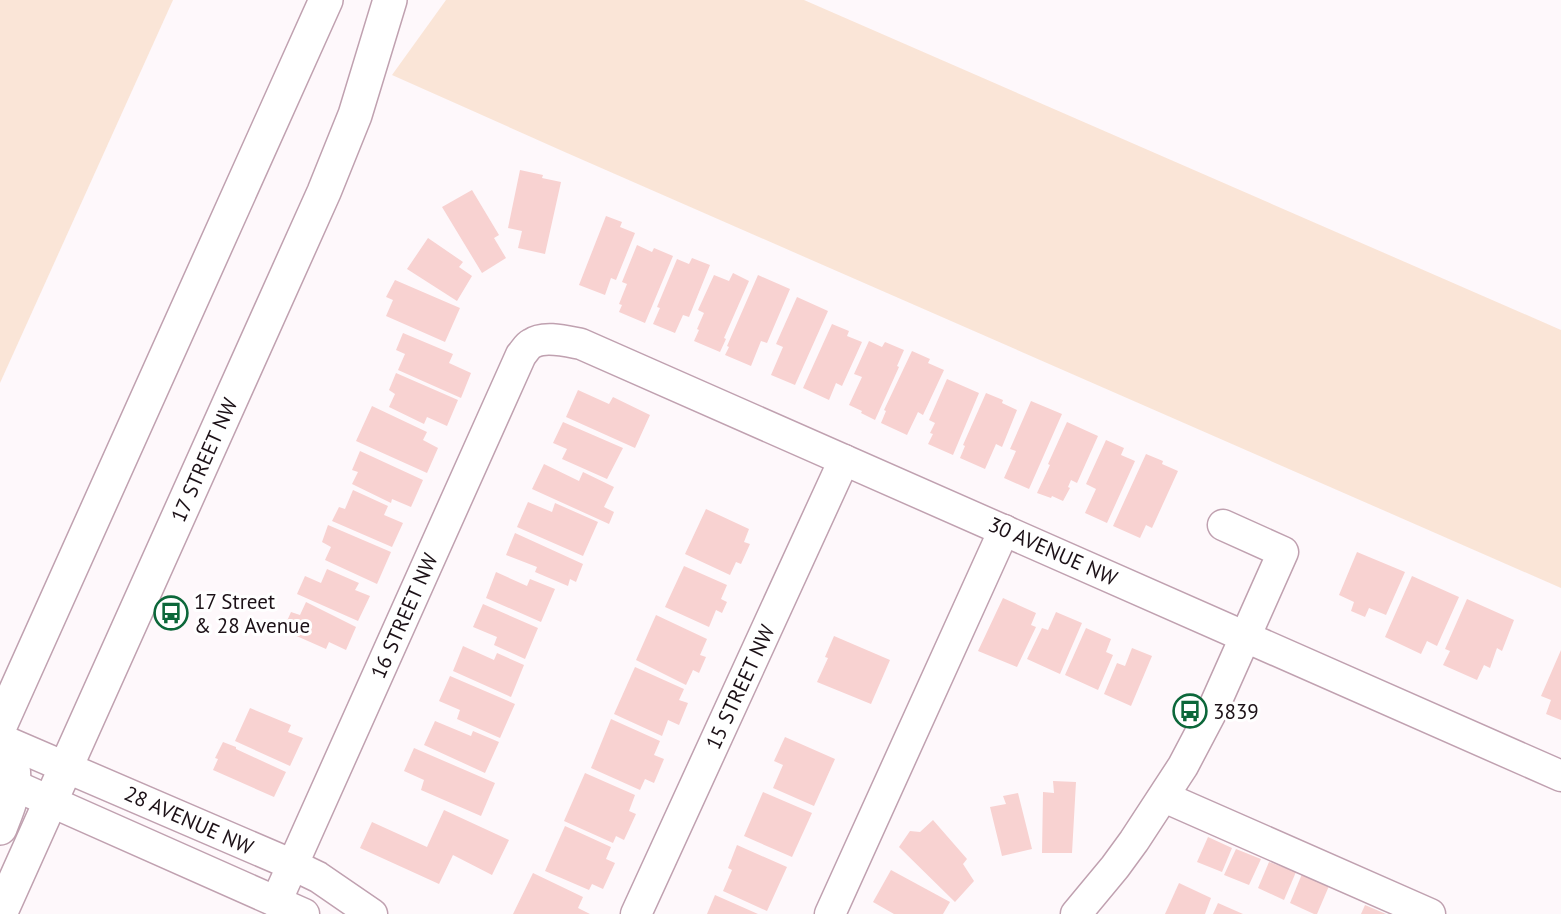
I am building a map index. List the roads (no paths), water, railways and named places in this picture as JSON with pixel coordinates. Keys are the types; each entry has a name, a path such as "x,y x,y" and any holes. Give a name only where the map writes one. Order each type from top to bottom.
{"main road":[{"path":"0,726 326,0"},
{"name":"17 STREET NW","path":"0,914 324,192 355,115 390,0"},
{"path":"0,741 10,757 14,770 7,782 11,801 0,828"}],"street":[{"name":"30 AVENUE NW","path":"542,340 561,340 581,344 1561,776"},
{"name":"16 STREET NW","path":"276,902 521,355 531,344 542,340"},
{"name":"15 STREET NW","path":"636,914 844,460"},
{"path":"1076,914 1115,867 1164,796 1199,737 1283,552 1223,525"},
{"path":"830,914 1004,530"},
{"name":"28 AVENUE NW","path":"0,741 66,767 318,877 372,914"},
{"name":"28 AVENUE NW","path":"7,782 304,914"},
{"path":"1164,796 1430,914"}],"place":[{"name":"17 Street & 28 Avenue","path":"171,613"},
{"name":"3839","path":"1190,711"}]}
